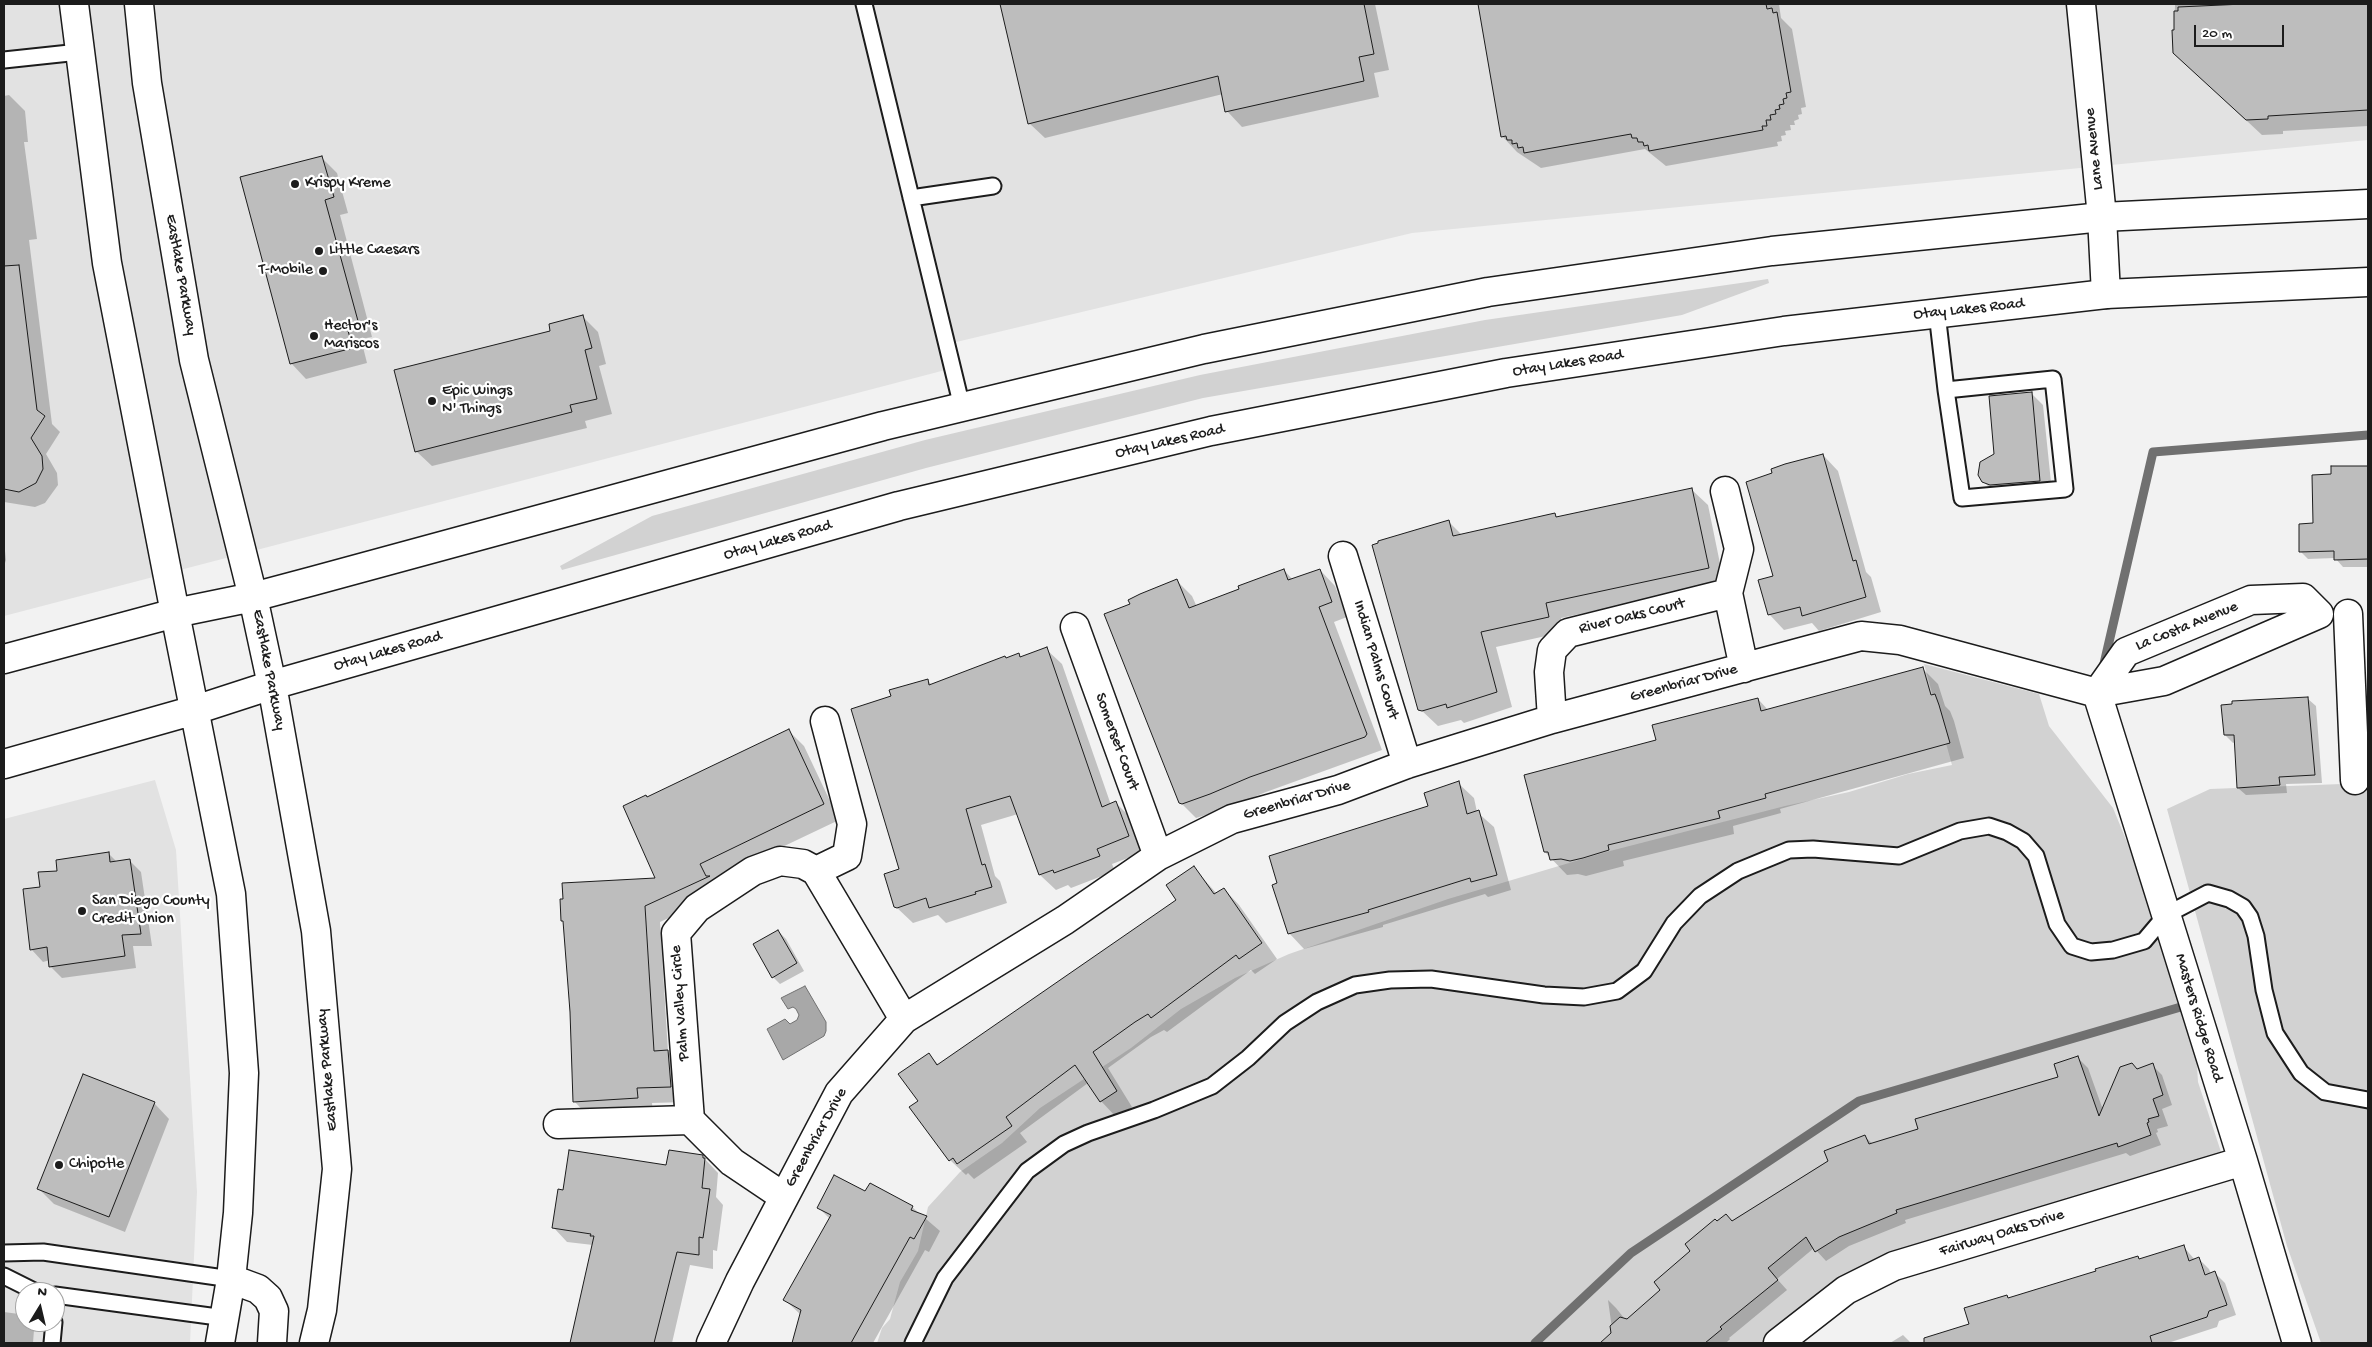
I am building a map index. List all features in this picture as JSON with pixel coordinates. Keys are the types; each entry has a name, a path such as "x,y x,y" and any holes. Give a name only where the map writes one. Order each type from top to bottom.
{"main road":[{"path":"74,4 107,263 231,894 244,1073 238,1214 223,1330"},
{"name":"Eastlake Parkway","path":"139,4 147,83 194,360 253,596 272,685 316,931 337,1169 322,1310 314,1343"},
{"name":"Lane Avenue","path":"2081,4 2102,217 2106,294"},
{"path":"4,659 175,613 253,596 873,429 1204,349 1488,292 1772,251 2102,217 2368,204"},
{"name":"Otay Lakes Road","path":"4,764 195,710 272,685 899,506 1212,431 1506,374 1784,331 2106,294 2368,282"},
{"path":"1725,491 1739,549 1728,593 1744,668"},
{"name":"Indian Palms Court","path":"1343,556 1407,764"},
{"name":"River Oaks Court","path":"1552,719 1549,672 1552,650 1568,633 1728,593"},
{"name":"La Costa Avenue","path":"2097,693 2126,652 2251,600 2303,598 2319,614"},
{"path":"2097,693 2164,681 2319,614 2358,614 2355,780"},
{"name":"Somerset Court","path":"1074,627 1158,856"},
{"name":"Greenbriar Drive","path":"712,1343 740,1281 839,1093 904,1019 1065,920 1158,856 1232,819 1338,790 1407,764 1552,719 1861,636 1900,640 2097,693"},
{"name":"Masters Ridge Road","path":"2097,693 2243,1161 2297,1343"},
{"path":"825,721 852,824 846,856 816,871 904,1019"},
{"name":"Palm Valley Circle","path":"690,1120 676,933 697,908 753,871 780,861 803,864 816,871"},
{"path":"558,1124 690,1120 732,1162 784,1196"},
{"name":"Fairway Oaks Drive","path":"1778,1343 1846,1290 1894,1266 2243,1161"},
{"path":"231,1279 258,1289 268,1298 274,1311 272,1343"}],"lane":[{"path":"864,4 962,407"},
{"path":"4,60 79,52"},
{"path":"912,198 993,186"},
{"path":"1937,314 1946,390 1962,498 2065,489 2053,379 1946,390"},
{"path":"913,1343 945,1278 1027,1171 1064,1144 1212,1086 1248,1058 1285,1023 1317,1002 1355,985 1390,980 1432,978 1544,995 1584,997 1617,991 1644,971 1674,923 1700,896 1738,871 1789,850 1812,848 1898,856 1960,830 1989,826 2007,832 2023,842 2036,856 2057,924 2072,946 2091,952 2113,950 2144,941 2166,915 2208,894 2229,899 2243,907 2250,917 2256,936 2264,990 2274,1033 2301,1073 2325,1092 2368,1100"},
{"path":"4,1253 43,1252 231,1279"},
{"path":"4,1276 16,1282"},
{"path":"65,1297 223,1330"}],"shaded area":[{"path":"4,4 2368,4 2368,140 1412,233 948,344 953,368 4,616"},
{"path":"1768,279 1769,283 1682,315 1203,398 926,468 562,570 560,566 652,516 925,440 1200,375 1485,320"},
{"path":"1924,664 2039,694 2049,726 2113,808 2193,1003 2198,1082 2222,1155 1907,1259 1789,1343 877,1343 882,1328 890,1319 900,1282 918,1251 928,1207 960,1172 1002,1143 1040,1108 1131,1048 1181,1009 1235,978 1289,954 1448,899 1606,852 1785,806 1849,792 1908,774 1952,765"},
{"path":"155,780 176,850 197,1192 190,1343 4,1343 4,819"},
{"path":"2368,783 2368,1343 2321,1343 2287,1246 2167,809 2210,789"},
{"path":"805,986 826,1022 826,1031 824,1036 783,1060 767,1029 785,1019 790,1024 797,1020 799,1015 796,1009 793,1007 788,1009 781,998"}],"building":[{"path":"1000,4 1364,4 1374,54 1359,57 1364,81 1225,112 1218,76 1028,124"},
{"path":"1478,4 1766,4 1767,9 1772,8 1773,13 1777,12 1791,92 1786,93 1787,98 1783,99 1784,104 1779,105 1780,109 1775,110 1776,114 1770,115 1771,120 1766,120 1767,126 1762,126 1763,130 1649,151 1648,145 1644,146 1643,142 1638,142 1637,138 1632,138 1631,134 1524,153 1523,147 1518,148 1517,143 1512,144 1512,140 1507,140 1506,136 1501,137"},
{"path":"2244,4 2368,4 2368,110 2268,116 2268,119 2246,120 2173,53 2172,30 2174,30 2174,11 2178,11 2178,7"},
{"path":"322,156 334,197 325,200 358,321 346,324 353,348 290,364 240,177"},
{"path":"19,265 37,410 45,416 31,438 42,456 43,469 36,483 19,492 4,489 4,266"},
{"path":"583,315 592,348 585,350 597,399 570,405 572,412 415,452 394,370 550,331 549,324"},
{"path":"2032,392 2040,481 1990,485 1982,482 1978,475 1980,462 1994,454 1989,396"},
{"path":"1823,454 1853,561 1856,560 1866,597 1802,616 1800,607 1768,615 1758,580 1773,576 1746,482 1772,473 1771,469"},
{"path":"2331,466 2368,466 2368,559 2334,560 2334,551 2299,552 2299,524 2313,523 2312,475 2331,474"},
{"path":"1692,488 1709,568 1546,603 1549,617 1481,632 1497,692 1447,708 1446,704 1422,711 1418,710 1372,545 1378,543 1378,541 1449,520 1453,536 1555,513 1556,517"},
{"path":"1284,569 1288,580 1320,569 1332,602 1319,607 1367,734 1365,737 1250,777 1210,794 1182,804 1179,803 1104,614 1130,604 1128,600 1140,594 1177,579 1189,608 1239,589 1238,586"},
{"path":"1047,647 1102,807 1116,801 1129,836 1097,849 1100,856 1054,873 1053,870 1039,875 1010,796 966,809 982,865 985,864 992,887 975,892 976,894 929,908 926,898 897,908 894,907 884,874 899,869 851,709 891,696 889,690 928,679 929,685 1005,656 1006,658 1019,653 1020,657"},
{"path":"1923,667 1931,695 1935,694 1939,705 1950,743 1765,794 1766,798 1718,811 1720,818 1608,845 1609,850 1583,858 1570,861 1561,859 1550,860 1548,852 1544,852 1524,775 1656,740 1652,725 1758,698 1761,711"},
{"path":"2308,697 2315,775 2279,777 2280,785 2237,788 2234,735 2224,735 2221,705 2232,704 2232,701"},
{"path":"789,729 824,804 700,864 706,876 710,876 645,906 654,1051 668,1050 671,1087 637,1088 638,1098 573,1102 570,1012 563,921 561,921 560,899 563,899 562,883 655,878 623,806 646,795 647,797"},
{"path":"1459,781 1467,814 1479,810 1497,875 1471,882 1470,878 1368,910 1369,912 1288,934 1272,885 1277,883 1269,856 1428,806 1424,793"},
{"name":"San Diego County Credit Union","path":"109,852 110,862 130,859 141,934 122,935 125,956 49,967 47,947 30,950 23,889 40,887 38,872 57,871 56,860"},
{"path":"1194,866 1214,894 1224,888 1262,943 1239,959 1236,955 1151,1018 1148,1014 1093,1052 1117,1091 1100,1102 1075,1065 1006,1117 1012,1126 957,1164 953,1158 949,1161 909,1107 918,1101 898,1074 929,1053 937,1065 1176,900 1166,885"},
{"path":"778,930 797,963 772,978 753,944"},
{"path":"2078,1056 2099,1116 2120,1067 2132,1063 2137,1069 2153,1063 2163,1095 2153,1099 2159,1116 2148,1119 2149,1122 2147,1123 2151,1135 2118,1147 2117,1143 1896,1210 1897,1213 1839,1237 1815,1252 1806,1237 1768,1268 1778,1280 1720,1327 1722,1329 1705,1343 1600,1343 1611,1333 1610,1326 1620,1317 1627,1319 1660,1290 1654,1282 1690,1251 1685,1244 1715,1219 1717,1221 1726,1214 1732,1221 1828,1161 1824,1151 1865,1135 1869,1144 1918,1129 1915,1119 2058,1077 2054,1064"},
{"path":"83,1074 155,1102 109,1217 37,1189"},
{"path":"569,1150 666,1165 669,1150 703,1155 703,1158 705,1158 702,1188 710,1189 703,1238 699,1237 699,1255 677,1252 654,1343 570,1343 594,1236 552,1228 558,1189 563,1190"},
{"path":"834,1175 865,1191 870,1183 913,1206 911,1210 927,1216 914,1239 910,1237 851,1343 792,1343 801,1310 783,1300 831,1215 817,1208"},
{"path":"2184,1245 2189,1261 2199,1257 2205,1275 2215,1271 2227,1305 2209,1311 2207,1317 2150,1336 2152,1343 1924,1343 1924,1338 1969,1324 1964,1308 2007,1295 2008,1298 2138,1256 2139,1259"}],"waterway":[{"path":"2103,668 2153,452 2368,435"},
{"path":"1535,1343 1631,1253 1859,1101 2191,1004"}],"place":[{"name":"Krispy Kreme","path":"295,184"},
{"name":"Little Caesars","path":"319,251"},
{"name":"T-Mobile","path":"323,271"},
{"name":"Hector's Mariscos","path":"314,336"},
{"name":"Epic Wings N' Things","path":"432,401"},
{"name":"San Diego County Credit Union","path":"82,911"},
{"name":"Chipotle","path":"59,1165"}]}
